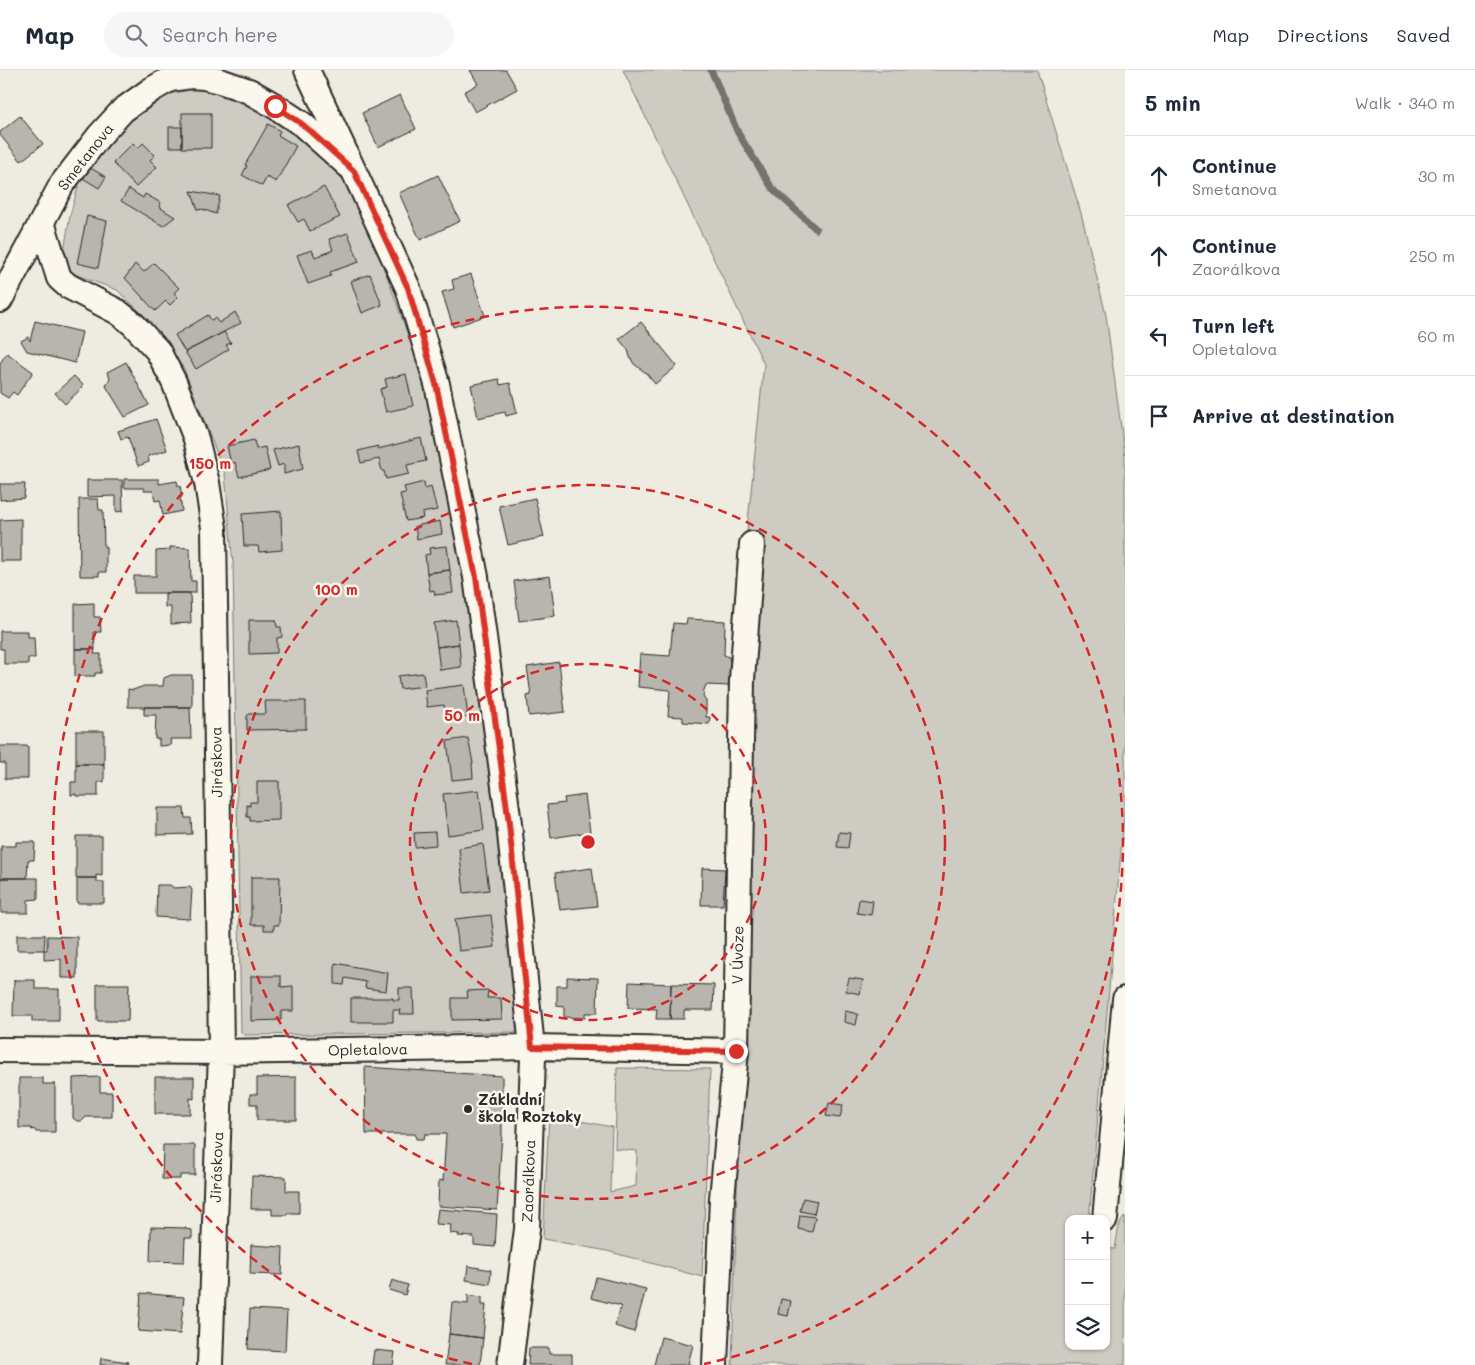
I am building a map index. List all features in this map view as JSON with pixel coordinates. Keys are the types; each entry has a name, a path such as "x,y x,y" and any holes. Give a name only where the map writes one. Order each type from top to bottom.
{"street":[{"name":"Zaorálkova","path":"307,70 408,288 436,384 476,577 509,824 533,1066 527,1230 510,1365"},
{"name":"Smetanova","path":"0,300 62,184 99,136 123,110 170,79 192,73 249,91 302,124 354,171"},
{"name":"Jiráskova","path":"42,222 59,278 68,286 118,312 133,324 158,351 174,382 196,439 207,483 214,528 221,1052 210,1365"},
{"name":"V Úvoze","path":"715,1365 722,1198 736,1051 742,680 752,544"},
{"path":"1112,1206 1125,999"},
{"name":"Opletalova","path":"0,1050 221,1052 532,1047 736,1051"}],"shaded area":[{"path":"623,70 1037,70 1081,213 1106,315 1125,457 1125,805 1089,1215 1065,1215 1065,1350 1110,1350 1110,1248 1115,1249 1119,1227 1125,1216 1125,1365 732,1365 748,804 735,649 764,364"},
{"path":"204,88 270,105 305,135 345,182 369,226 422,374 461,551 522,1032 244,1035 241,1032 233,564 225,474 184,369 151,322 117,290 61,269 70,215 81,177 118,123 155,96"},
{"path":"617,1068 710,1069 702,1277 607,1251 543,1239 549,1115 612,1127 610,1192 636,1186 637,1151 615,1149"}],"building":[{"path":"470,70 506,70 517,89 475,112 464,92 478,84"},
{"path":"400,95 416,129 378,147 362,113"},
{"path":"182,113 211,113 211,148 182,148"},
{"path":"20,116 43,144 21,161 0,135 0,132"},
{"path":"268,124 280,131 278,135 296,146 276,182 267,177 262,186 242,175 247,166 245,165"},
{"path":"169,127 182,127 182,147 169,147"},
{"path":"133,143 138,148 143,143 155,155 150,160 157,167 136,187 113,163"},
{"path":"87,166 106,177 99,188 81,177"},
{"path":"438,175 460,221 420,240 399,193"},
{"path":"324,187 340,217 310,231 304,219 298,222 288,205"},
{"path":"129,189 143,198 145,194 161,203 159,207 175,217 163,226 121,201"},
{"path":"191,191 220,196 216,214 202,209 198,210"},
{"path":"87,216 107,221 98,268 77,263"},
{"path":"348,233 359,262 330,272 331,276 308,284 297,255 312,250 315,257 333,250 329,239"},
{"path":"154,263 179,288 174,293 178,297 170,305 166,301 155,311 125,278 135,264 144,272"},
{"path":"370,274 382,305 362,313 351,281"},
{"path":"471,274 485,316 453,327 442,292 454,289 452,280"},
{"path":"235,312 241,323 185,352 175,335 208,315 211,320 215,318 219,323"},
{"path":"35,321 82,332 75,363 27,351 21,341 28,337 30,341"},
{"path":"641,322 677,366 655,384 646,373 634,364 628,350 619,339"},
{"path":"224,332 231,343 226,345 229,349 196,369 185,352"},
{"path":"7,353 33,372 17,395 13,392 8,398 0,393 0,363"},
{"path":"126,362 149,405 125,417 106,386 110,378 107,372"},
{"path":"406,374 413,406 386,412 380,389 387,387 385,379"},
{"path":"74,376 84,386 65,404 55,393"},
{"path":"499,379 500,385 510,383 517,413 506,416 505,412 478,418 471,385"},
{"path":"156,419 167,450 148,456 149,462 138,466 128,437 121,439 118,431"},
{"path":"421,438 426,461 407,465 409,474 386,479 379,459 361,463 358,451 378,446 378,449"},
{"path":"254,440 256,449 265,447 270,470 239,477 235,462 231,464 227,446"},
{"path":"299,444 303,469 284,474 284,464 278,466 273,450"},
{"path":"124,479 159,479 159,484 177,481 182,497 180,497 182,511 163,515 160,500 155,501 153,491 144,491 144,488 124,488"},
{"path":"87,480 122,480 123,511 116,512 116,496 87,497"},
{"path":"424,482 425,489 431,487 437,510 422,513 423,518 406,521 400,494 406,493 404,487"},
{"path":"0,484 25,484 24,498 0,500"},
{"path":"535,498 544,537 508,545 499,506"},
{"path":"79,499 98,499 99,510 103,510 106,572 99,572 99,576 80,576"},
{"path":"281,511 282,550 259,552 258,546 244,546 242,514"},
{"path":"21,519 21,561 0,561 0,520"},
{"path":"440,521 442,534 417,539 415,526"},
{"path":"447,546 450,570 427,573 425,555 430,554 429,548"},
{"path":"170,547 190,548 191,581 196,581 196,593 134,593 134,576 156,576 156,551 170,550"},
{"path":"450,570 453,593 435,595 434,590 430,591 427,573"},
{"path":"550,576 555,616 519,621 514,581"},
{"path":"165,593 190,593 191,623 171,624 171,607 165,607"},
{"path":"94,603 94,617 100,617 101,632 94,632 95,649 75,649 75,604"},
{"path":"687,619 725,621 724,655 729,657 730,662 730,686 706,685 703,697 706,701 706,717 710,717 709,724 683,722 683,717 668,716 670,690 638,687 640,654 670,656 673,623 686,624"},
{"path":"249,620 276,620 277,627 281,627 282,637 277,638 277,653 249,654"},
{"path":"456,620 459,644 437,647 434,623"},
{"path":"0,631 28,631 28,637 34,637 35,658 28,658 28,664 4,664 4,649 0,649"},
{"path":"459,644 461,667 440,670 437,647"},
{"path":"75,649 95,649 94,654 101,654 101,673 95,673 95,676 75,676"},
{"path":"559,662 565,712 529,716 527,696 531,695 527,667"},
{"path":"423,673 425,686 400,689 398,676"},
{"path":"171,675 192,675 192,707 128,707 128,689 133,690 144,686 163,686 164,678"},
{"path":"464,685 468,717 446,720 444,705 427,707 425,690"},
{"path":"265,701 306,701 306,729 247,730 247,716 249,714 266,714"},
{"path":"144,707 190,707 191,739 170,739 171,745 159,746 159,739 155,739 156,715 144,715"},
{"path":"76,731 104,731 104,764 76,764"},
{"path":"468,738 473,763 473,778 452,780 447,741"},
{"path":"0,746 28,746 28,779 5,779 5,763 0,763"},
{"path":"76,764 104,764 104,782 98,782 98,796 71,795 71,782 76,782"},
{"path":"257,781 279,781 279,820 250,821 250,817 247,817 247,805 250,806 250,802 257,802"},
{"path":"479,790 484,830 448,835 443,794"},
{"path":"585,795 590,832 551,838 547,805 565,803 564,798"},
{"path":"157,808 184,808 185,818 191,818 192,834 157,835"},
{"path":"435,832 436,845 415,847 414,833"},
{"path":"839,832 850,833 848,848 837,847"},
{"path":"76,836 102,836 102,876 96,875 96,878 76,878"},
{"path":"16,842 35,842 34,860 28,860 27,878 1,878 1,846 16,846"},
{"path":"483,844 489,890 464,893 459,848"},
{"path":"592,868 597,906 560,910 555,873"},
{"path":"702,868 725,869 723,905 701,905"},
{"path":"251,877 280,877 279,925 274,925 274,930 264,930 264,925 251,925"},
{"path":"1,878 38,878 38,899 28,900 28,913 1,913"},
{"path":"77,878 97,878 97,882 104,882 104,903 77,903"},
{"path":"157,885 170,885 174,888 190,887 192,890 190,919 156,917"},
{"path":"859,899 873,901 871,915 857,913"},
{"path":"491,915 495,947 459,951 455,919"},
{"path":"17,935 45,935 44,950 17,950"},
{"path":"47,936 77,937 77,978 61,978 61,959 44,960 44,950 47,950"},
{"path":"335,963 388,973 386,991 365,988 366,982 345,978 344,985 335,984"},
{"path":"251,976 281,976 281,987 293,986 293,1011 281,1011 281,1020 251,1021"},
{"path":"567,977 598,978 597,1013 585,1013 585,1018 564,1017 564,1007 557,1006 557,986 567,986"},
{"path":"849,978 863,980 860,994 846,991"},
{"path":"14,980 35,980 35,989 59,989 59,1021 32,1021 32,1016 13,1016"},
{"path":"629,982 671,984 670,1019 656,1019 657,1009 628,1008"},
{"path":"97,984 129,984 128,1021 97,1021"},
{"path":"671,984 714,985 713,1010 684,1010 684,1019 670,1019"},
{"path":"399,988 413,988 414,1014 399,1014 400,1010 393,1010 393,1022 351,1022 351,998 393,998 393,1000 399,1000"},
{"path":"488,990 487,998 501,998 502,1019 452,1020 452,998 468,998 467,991"},
{"path":"845,1011 858,1014 856,1025 844,1022"},
{"path":"365,1067 502,1076 502,1134 497,1210 438,1206 439,1180 443,1181 446,1134 425,1134 424,1139 416,1139 415,1134 366,1134"},
{"path":"100,1077 100,1092 112,1092 112,1117 86,1117 82,1121 77,1121 73,1118 73,1078"},
{"path":"155,1077 194,1077 194,1099 190,1098 190,1114 155,1114"},
{"path":"296,1077 296,1120 257,1120 257,1104 250,1104 250,1094 257,1094 257,1078"},
{"path":"19,1078 43,1078 43,1084 55,1084 55,1132 36,1132 31,1128 19,1128"},
{"path":"829,1103 843,1105 840,1118 826,1116"},
{"path":"163,1145 195,1145 195,1175 180,1175 180,1179 162,1179"},
{"path":"252,1176 286,1177 286,1191 299,1191 299,1213 272,1215 272,1209 251,1209"},
{"path":"803,1198 817,1201 814,1214 800,1211"},
{"path":"438,1209 497,1214 495,1247 474,1245 474,1237 458,1236 459,1234 450,1233 451,1225 436,1224"},
{"path":"800,1215 815,1217 812,1232 798,1229"},
{"path":"151,1227 186,1228 192,1230 192,1238 185,1238 184,1262 150,1261"},
{"path":"251,1245 283,1247 282,1275 250,1274"},
{"path":"468,1266 491,1270 490,1284 466,1280"},
{"path":"596,1277 646,1289 634,1332 615,1326 621,1306 591,1298"},
{"path":"392,1280 408,1285 405,1295 389,1290"},
{"path":"141,1293 184,1297 180,1334 138,1331"},
{"path":"468,1295 482,1297 482,1305 486,1305 483,1338 449,1334 452,1302 468,1304"},
{"path":"781,1299 791,1301 788,1316 778,1314"},
{"path":"250,1309 287,1311 285,1351 248,1349"},
{"path":"449,1334 483,1338 480,1365 445,1365"},
{"path":"661,1337 693,1345 688,1364 692,1365 654,1365"},
{"path":"529,1348 549,1348 549,1354 572,1354 572,1365 528,1365"},
{"path":"374,1350 395,1352 393,1365 372,1365"},
{"path":"101,1358 128,1362 127,1365 100,1365"}],"waterway":[{"path":"711,70 738,133 772,188 816,229"}],"place":[{"name":"Základní škola Roztoky","path":"468,1109"}],"route":[{"path":"275,106 302,124 354,171 408,288 436,384 476,577 509,824 532,1047 736,1051"}]}
